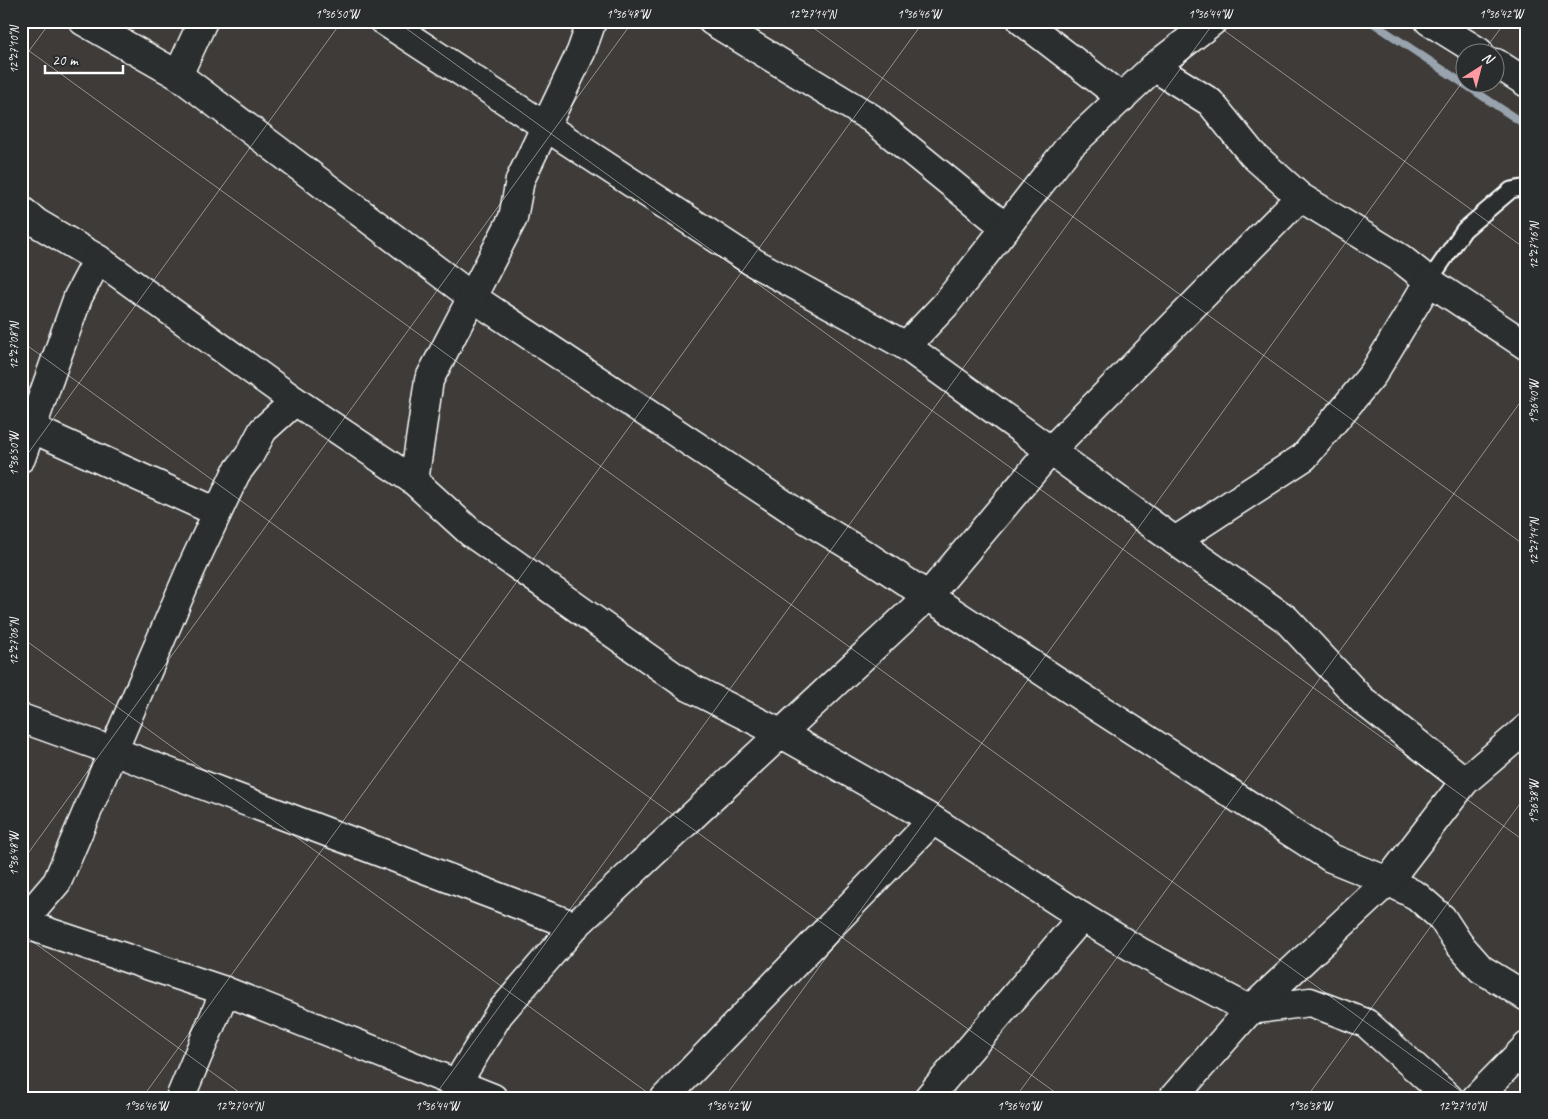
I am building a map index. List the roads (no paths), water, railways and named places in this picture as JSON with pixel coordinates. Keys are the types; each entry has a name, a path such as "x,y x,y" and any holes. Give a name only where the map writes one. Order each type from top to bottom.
{"street":[{"path":"83,21 178,75 472,297 806,519 1331,858 1388,881 1417,896 1442,918 1459,944 1481,969 1527,997"},
{"path":"178,75 203,21"},
{"path":"384,21 753,262 906,346 1286,619 1362,700 1465,781"},
{"path":"414,481 429,380 513,218 520,180 581,52 592,21"},
{"path":"712,21 871,118 1006,228"},
{"path":"1022,21 1122,98"},
{"path":"906,346 945,305 1070,147 1154,68 1213,21"},
{"path":"1440,24 1465,42"},
{"path":"1154,68 1210,102 1252,154 1300,197 1400,258 1428,281 1527,346"},
{"path":"1506,69 1527,83"},
{"path":"457,1083 499,1014 575,926 928,596 1050,451 1300,197"},
{"path":"21,210 37,223 98,259 295,401 414,481 470,532 689,687 782,734 933,820 1082,917 1142,953 1250,1010 1310,1002 1366,1023 1449,1098"},
{"path":"21,458 78,297 98,259"},
{"path":"1175,541 1304,457 1373,374 1428,281"},
{"path":"295,401 263,430 249,456 236,473 191,568 57,882 22,923 225,991 493,1098"},
{"path":"32,428 217,512"},
{"path":"21,718 575,926"},
{"path":"1173,1098 1250,1010 1388,881 1465,781 1527,728"},
{"path":"665,1098 933,820"},
{"path":"928,1098 1082,917"},
{"path":"180,1098 225,991"},
{"path":"1476,1098 1527,1046"}],"lane":[{"path":"1428,281 1464,230 1511,190 1527,187"}],"waterway":[{"path":"1370,21 1527,126"}]}
